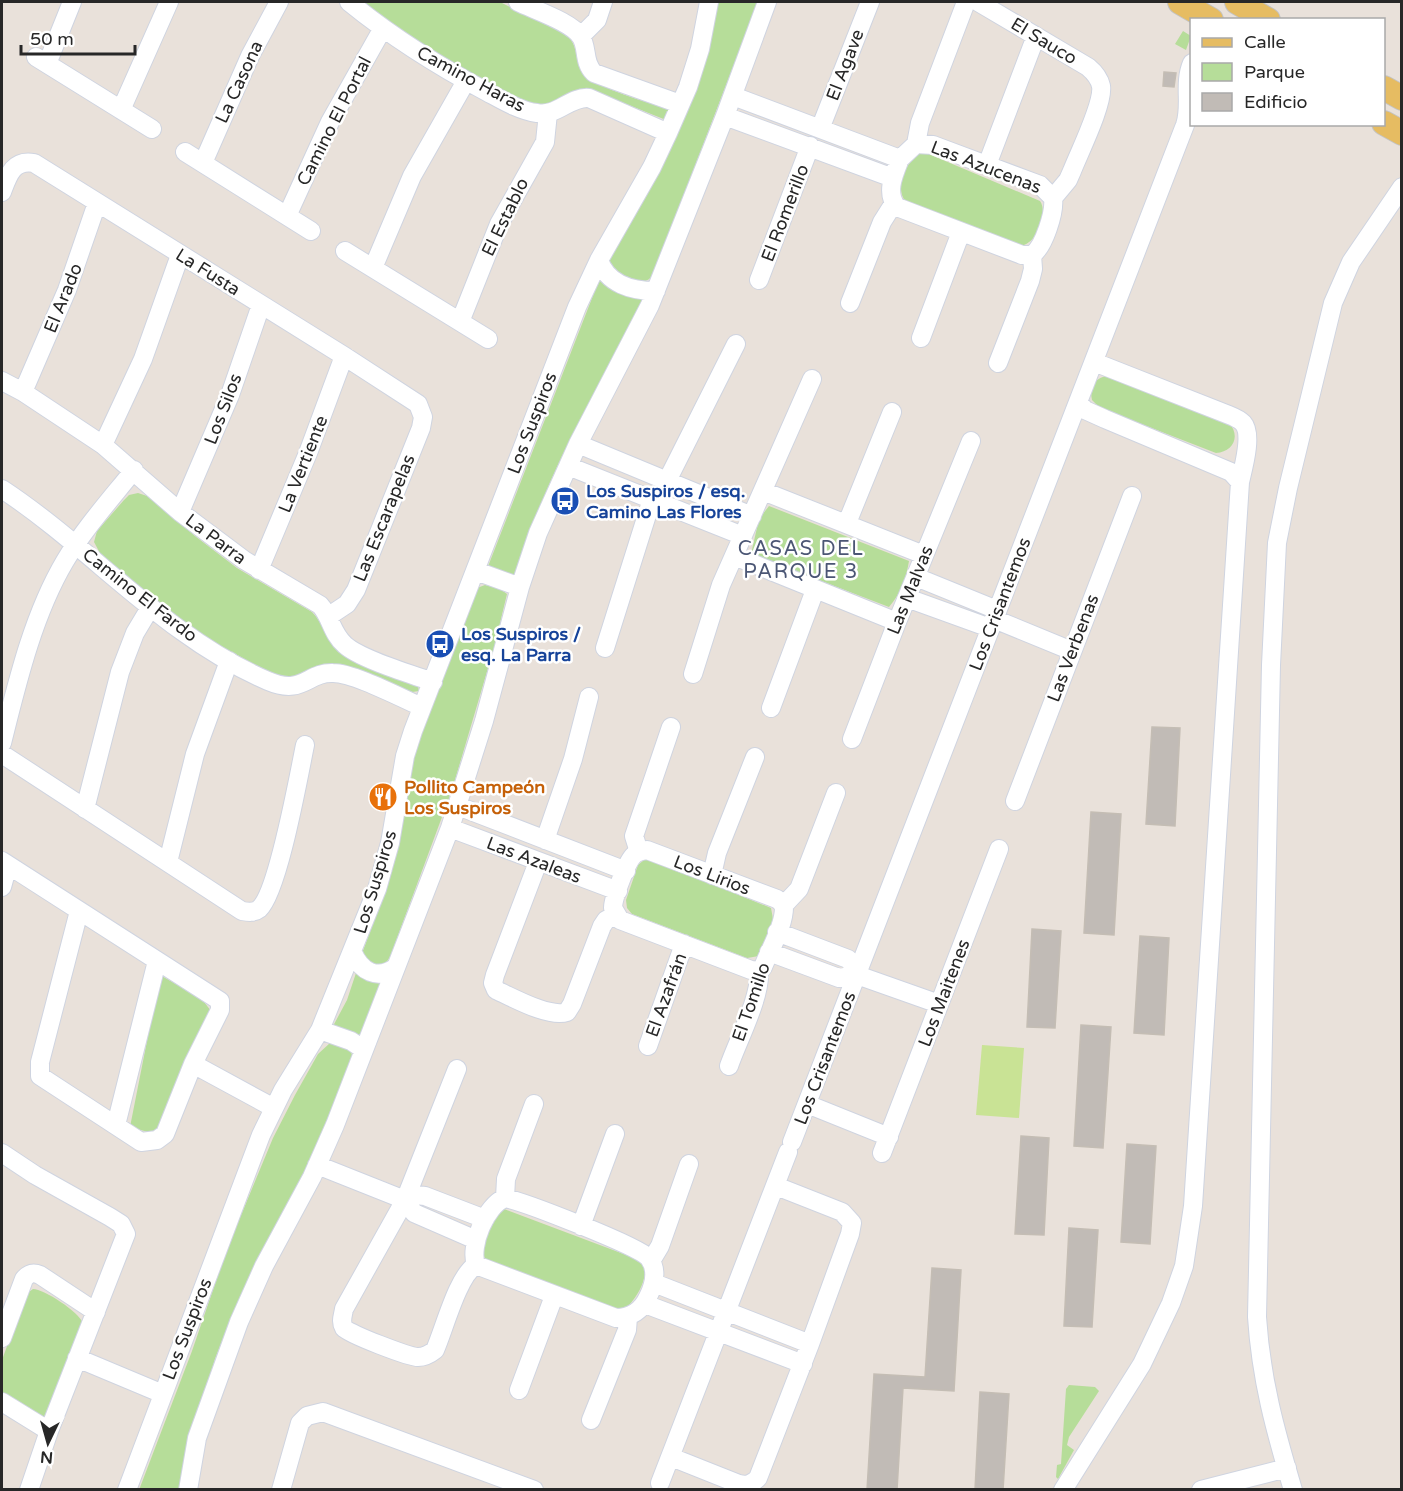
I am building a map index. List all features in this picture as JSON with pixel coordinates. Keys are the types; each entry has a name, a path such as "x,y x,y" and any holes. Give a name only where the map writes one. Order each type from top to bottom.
{"main road":[{"path":"1180,2 1208,18"},
{"path":"1237,2 1265,18"},
{"path":"1385,89 1401,98"},
{"path":"1385,124 1401,134"}],"street":[{"path":"72,2 42,61 152,129"},
{"path":"121,110 169,2"},
{"name":"La Casona","path":"203,164 246,65 279,2"},
{"name":"Camino Haras","path":"349,2 421,54 466,81 520,108 536,113 548,113 576,100 589,98 668,133"},
{"path":"518,2 571,27 581,36 588,64 594,73 680,104"},
{"path":"581,36 597,20 603,2"},
{"name":"Los Suspiros","path":"127,1490 261,1135 274,1108 320,1030 352,953 386,861 405,756 422,707 578,307 599,260 652,167 680,104 703,38 709,2"},
{"path":"188,1490 197,1438 238,1322 264,1266 317,1165 450,828 484,721 520,587 538,533 578,444 656,291 733,96 767,2"},
{"name":"El Agave","path":"820,129 870,2"},
{"path":"916,144 920,123 966,2"},
{"name":"El Sauco","path":"978,2 1088,67 1098,78 1101,87 1099,103 1068,180 1053,198"},
{"name":"Camino El Portal","path":"287,216 330,122 383,28"},
{"path":"987,165 1035,36"},
{"name":"Los Crisantemos","path":"660,1483 1185,125 1190,67"},
{"path":"373,268 412,176 466,81"},
{"path":"733,96 900,159 893,178 891,193 894,203 903,210 1022,255 1032,255 1041,245 1054,209 1053,198"},
{"name":"El Establo","path":"460,322 499,224 545,142 548,113"},
{"path":"725,116 893,178"},
{"name":"Las Azucenas","path":"900,159 916,144 933,145 1040,185 1053,198"},
{"name":"El Romerillo","path":"759,280 810,146"},
{"path":"185,152 311,231"},
{"name":"La Fusta","path":"2,192 13,169 22,162 34,163 344,356 414,401 422,410"},
{"path":"1293,1490 1266,1394 1257,1317 1272,655 1277,543 1333,303 1351,262 1401,187"},
{"name":"El Arado","path":"23,392 67,290 97,202"},
{"path":"850,303 882,222 894,203"},
{"path":"921,338 961,232"},
{"path":"345,251 488,339"},
{"path":"103,445 143,359 180,255"},
{"path":"998,363 1030,281 1032,255"},
{"path":"599,260 607,275 616,282 636,290 656,291"},
{"name":"Los Silos","path":"180,512 221,416 261,305"},
{"path":"667,481 736,344"},
{"name":"La Vertiente","path":"259,570 308,453 344,356"},
{"path":"1063,1490 1142,1364 1176,1292 1187,1249 1193,1206 1240,482 1245,466 1247,434 1245,426 1240,421 1094,362"},
{"path":"693,674 721,585 812,379"},
{"name":"La Parra","path":"2,381 23,392 103,445 180,512 259,570 320,605 329,616 338,637 351,649 433,682"},
{"path":"1079,403 1085,410 1231,472 1240,482"},
{"name":"Las Escarapelas","path":"329,616 347,604 356,590 421,428 422,410"},
{"path":"847,523 892,412"},
{"name":"Las Malvas","path":"852,739 971,441"},
{"path":"578,444 752,516"},
{"path":"568,466 743,536"},
{"path":"2,743 17,684 41,613 63,563 75,544 134,470"},
{"name":"Camino El Fardo","path":"2,489 75,544 150,608 229,661 270,682 287,686 300,684 326,673 341,674 422,707"},
{"path":"762,491 924,555"},
{"name":"Las Verbenas","path":"1015,801 1132,496"},
{"path":"605,648 652,499"},
{"path":"734,556 897,622"},
{"path":"476,571 520,587"},
{"path":"916,577 994,619 1072,651"},
{"path":"771,708 815,590"},
{"path":"907,598 994,619"},
{"path":"85,809 120,672 135,633 150,608"},
{"path":"168,862 195,754 229,661"},
{"path":"545,840 573,759 589,697"},
{"path":"670,727 634,836 639,852 631,858 613,905 616,915 623,921 684,945 759,971"},
{"path":"2,754 242,911 255,912 261,908 266,899 280,857 305,745"},
{"path":"712,875 717,854 755,757"},
{"path":"784,905 799,889 836,793"},
{"name":"Las Azaleas","path":"458,806 626,871"},
{"name":"Las Azaleas","path":"450,828 618,891"},
{"name":"Los Maitenes","path":"807,1104 885,1145 999,849"},
{"name":"Los Lirios","path":"639,852 651,851 777,899 784,905"},
{"path":"538,862 495,975 493,983 496,990 549,1012 560,1014 567,1012 602,926 606,920 616,915"},
{"path":"2,887 5,863 220,1001 220,1011 193,1064 165,1134 157,1140 141,1142 40,1076 40,1062 79,911"},
{"name":"El Tomillo","path":"729,1066 756,996 759,971 763,967 777,932 784,905"},
{"path":"777,932 848,959 855,967 857,975"},
{"name":"El Azafrán","path":"648,1046 684,945"},
{"path":"769,952 839,978 857,975 939,1004"},
{"path":"352,953 359,965 371,973 385,974 396,967"},
{"path":"116,1125 157,961"},
{"path":"320,1030 351,1041 363,1049"},
{"path":"193,1064 274,1108"},
{"path":"457,1069 405,1200 344,1309 342,1323 346,1330 415,1357 431,1354 439,1341 463,1280 471,1268 476,1265"},
{"path":"505,1198 506,1179 534,1104"},
{"path":"580,1226 615,1134"},
{"path":"2,1153 35,1175 110,1217 124,1229 125,1239 49,1431 29,1490"},
{"path":"651,1262 660,1246 689,1164"},
{"path":"317,1165 405,1200 414,1213 477,1240"},
{"path":"670,1457 739,1484 753,1483 758,1478 803,1364 852,1223 842,1212 776,1186"},
{"path":"405,1200 416,1195 425,1196 485,1219"},
{"path":"505,1198 641,1252 651,1262 654,1282 640,1310 628,1317 616,1318 476,1265 473,1254 485,1219 491,1206 505,1198"},
{"path":"2,1338 24,1279 34,1273 96,1312"},
{"path":"654,1282 810,1344"},
{"path":"519,1390 554,1296"},
{"path":"645,1304 803,1364"},
{"path":"591,1420 627,1330 628,1317"},
{"path":"77,1358 163,1394"},
{"path":"2,1402 49,1431"},
{"path":"285,1488 300,1423 307,1416 323,1412 534,1490"},
{"path":"1201,1490 1287,1468"}],"green space":[{"path":"363,2 500,2 567,35 574,45 580,69 590,79 611,90 670,110 666,120 586,90 578,91 545,105 525,101 443,57"},
{"path":"717,2 758,2 653,275 642,282 620,277 609,262 610,258 708,53"},
{"path":"1183,31 1190,35 1186,50 1175,44"},
{"path":"924,152 1040,201 1043,213 1036,235 1020,246 906,202 901,189 904,174 912,160"},
{"path":"599,280 642,301 562,457 539,508 514,578 487,569"},
{"path":"1107,376 1229,423 1233,428 1235,438 1231,446 1227,450 1216,453 1100,408 1092,400 1091,391 1096,381"},
{"path":"138,493 158,504 237,568 312,612 333,646 344,655 418,686 419,691 412,692 343,666 289,678 272,674 212,641 165,608 101,555 94,542 97,531 124,500 129,495"},
{"path":"769,506 909,561 902,586 889,607 751,554 759,519"},
{"path":"485,585 500,589 507,594 494,648 452,790 390,957 380,971 361,956 381,902 418,741 477,588"},
{"path":"650,859 771,908 773,919 759,956 747,958 632,914 627,908 626,900 638,865"},
{"path":"357,970 384,980 360,1043 332,1028 347,1000"},
{"path":"160,975 201,998 211,1011 159,1129 148,1132 130,1127"},
{"path":"330,1043 347,1048 353,1058 333,1117 229,1323 204,1397 181,1489 139,1490 192,1351 227,1249 273,1138 318,1054"},
{"path":"982,1045 1024,1048 1019,1118 976,1115"},
{"path":"504,1209 629,1256 639,1262 642,1264 645,1275 636,1296 622,1311 487,1262 483,1249 484,1241 490,1226"},
{"path":"33,1289 61,1302 83,1323 48,1416 43,1417 2,1394 2,1360 26,1294"},
{"path":"1069,1385 1095,1387 1099,1391 1069,1437 1067,1445 1074,1450 1058,1479 1056,1477 1057,1465 1061,1464 1066,1389"}],"building":[{"path":"1164,72 1176,73 1174,87 1163,86"},
{"path":"1152,727 1180,728 1175,826 1146,824"},
{"path":"1091,812 1121,814 1114,935 1084,933"},
{"path":"1032,929 1061,931 1055,1028 1027,1027"},
{"path":"1140,936 1169,938 1164,1035 1134,1033"},
{"path":"1081,1025 1111,1027 1103,1148 1074,1146"},
{"path":"1021,1136 1049,1138 1044,1235 1015,1234"},
{"path":"1127,1144 1156,1146 1150,1244 1121,1242"},
{"path":"1069,1228 1098,1230 1092,1327 1064,1326"},
{"path":"932,1268 961,1270 954,1391 903,1388 897,1490 867,1490 874,1374 925,1377"},
{"path":"980,1392 1009,1394 1003,1490 975,1490"}],"place":[{"name":"Los Suspiros / esq. Camino Las Flores","path":"565,501"},
{"name":"Los Suspiros / esq. La Parra","path":"440,644"},
{"name":"Pollito Campeón Los Suspiros","path":"383,797"}],"district":[{"name":"CASAS DEL PARQUE 3","path":"801,560"}]}
